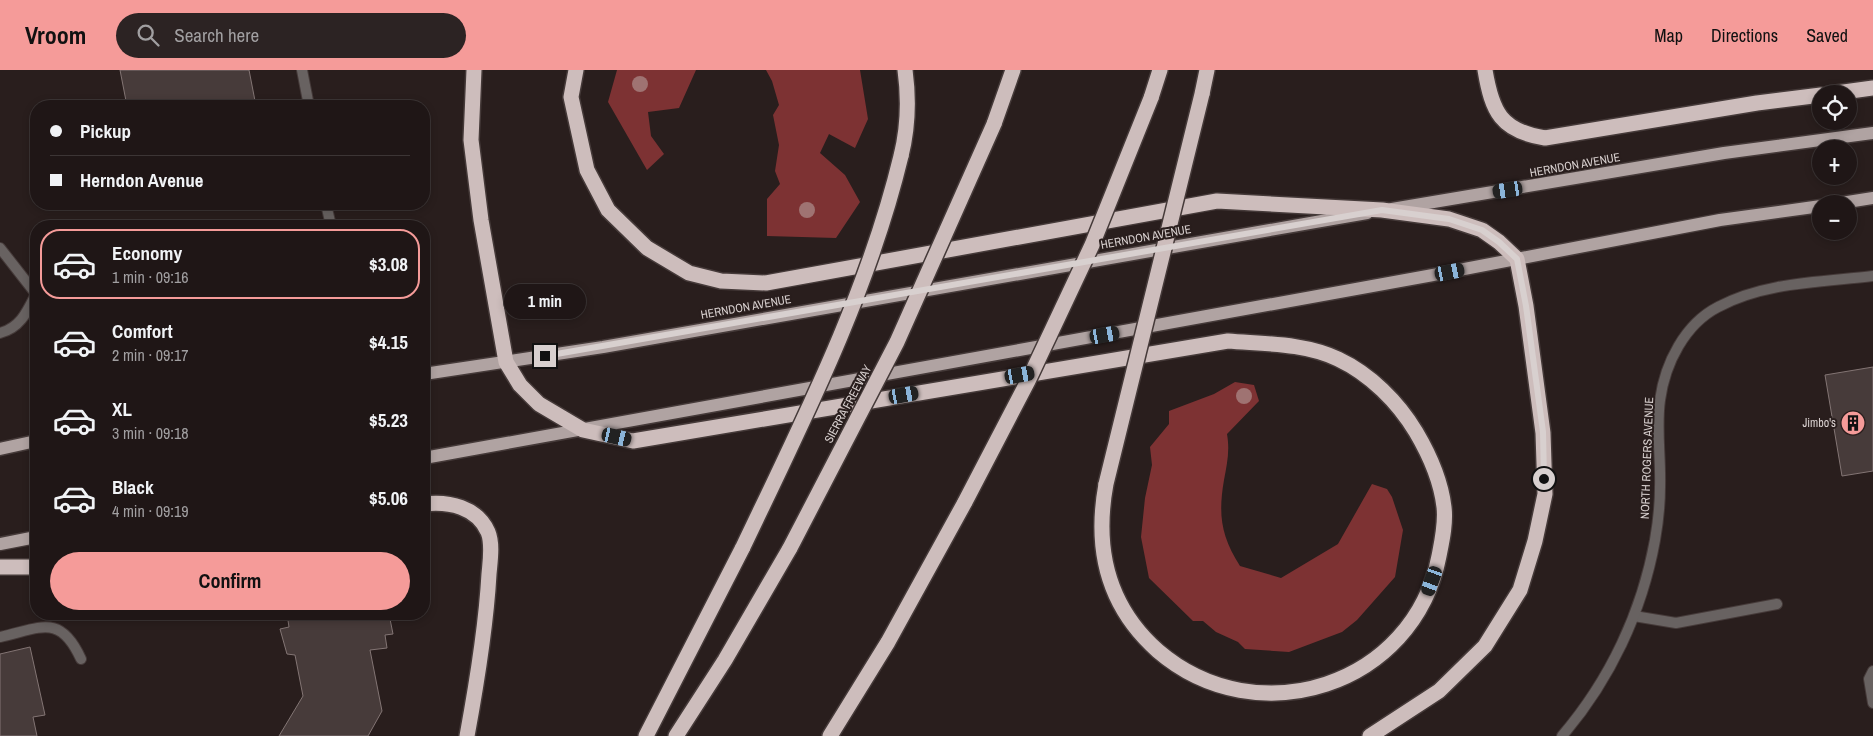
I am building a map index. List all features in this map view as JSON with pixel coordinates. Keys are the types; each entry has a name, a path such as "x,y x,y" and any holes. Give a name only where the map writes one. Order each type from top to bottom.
{"highway":[{"path":"474,70 471,140 481,220 506,362 520,385 539,404 583,430 634,441 1228,341 1305,348 1337,358 1359,371 1407,417 1424,445 1436,472 1444,508 1442,540 1437,568 1428,594 1414,617 1398,637 1377,657 1353,674 1294,694 1266,694 1215,685 1190,674 1167,658 1148,642 1118,602 1108,579 1102,552 1102,517 1106,484 1202,94 1207,70"},
{"path":"576,70 571,97 587,170 608,210 648,248 689,273 721,281 766,283 1217,201 1382,210 1449,219 1482,230 1499,242 1517,259 1526,306 1543,432 1544,494 1530,557 1520,590 1485,646 1439,691 1370,736"},
{"path":"646,736 742,547 791,445 870,261 892,195 905,140 908,94 905,70"},
{"name":"SIERRA FREEWAY","path":"676,736 725,660 790,548 897,342 994,124 1013,70"},
{"path":"830,736 888,642 965,502 1028,381 1092,245 1151,98 1160,70"},
{"path":"1485,70 1489,96 1500,115 1511,128 1526,135 1545,138 1757,103 1812,96"},
{"path":"1857,90 1873,88"},
{"path":"430,504 455,504 477,516 489,533 491,554 488,600 468,736"},
{"path":"0,567 30,567"}],"main road":[{"name":"HERNDON AVENUE","path":"430,373 603,347 1382,210 1724,153 1873,133"},
{"path":"1857,201 1873,198"},
{"path":"430,457 1517,259 1720,220 1812,207"},
{"path":"0,449 30,443"},
{"path":"0,544 30,537"}],"street":[{"path":"302,70 308,100"},
{"path":"0,248 30,286"},
{"name":"NORTH ROGERS AVENUE","path":"1562,736 1577,719 1609,670 1634,616 1655,540 1660,489 1660,400 1667,371 1679,344 1697,322 1717,307 1753,292 1873,276"},
{"path":"0,334 16,327 30,306"},
{"path":"1634,616 1676,623 1777,604"},
{"path":"0,637 48,626 61,629 73,641 81,659"},
{"path":"1873,672 1869,679 1873,703"}],"shaded area":[{"path":"617,70 696,70 679,108 648,112 651,136 664,154 647,170 608,102"},
{"path":"766,70 860,70 868,119 855,148 829,134 820,153 845,175 860,202 836,238 767,236 767,199 780,184 775,171 779,145 773,115 779,105 772,81"},
{"path":"1235,382 1254,385 1259,401 1227,434 1228,452 1221,515 1225,535 1240,566 1281,578 1338,544 1372,484 1387,489 1392,497 1403,530 1395,577 1357,620 1342,632 1289,652 1245,649 1238,642 1216,632 1203,621 1193,621 1149,578 1141,537 1145,498 1152,465 1150,447 1169,424 1169,411 1214,394"}],"building":[{"path":"120,70 249,70 255,100 126,100"},
{"name":"Jimbo's","path":"1873,367 1873,471 1842,476 1825,375"},
{"path":"288,620 390,620 393,634 385,635 387,648 370,650 382,711 368,736 279,736 303,696 295,655 287,654 280,629 289,627"},
{"path":"30,647 45,715 33,717 37,736 0,736 0,654"}],"place":[{"name":"Jimbo's","path":"1853,423"}],"route":[{"path":"545,356 1382,210 1449,219 1482,230 1499,242 1517,259 1526,306 1543,432 1544,479"}]}
